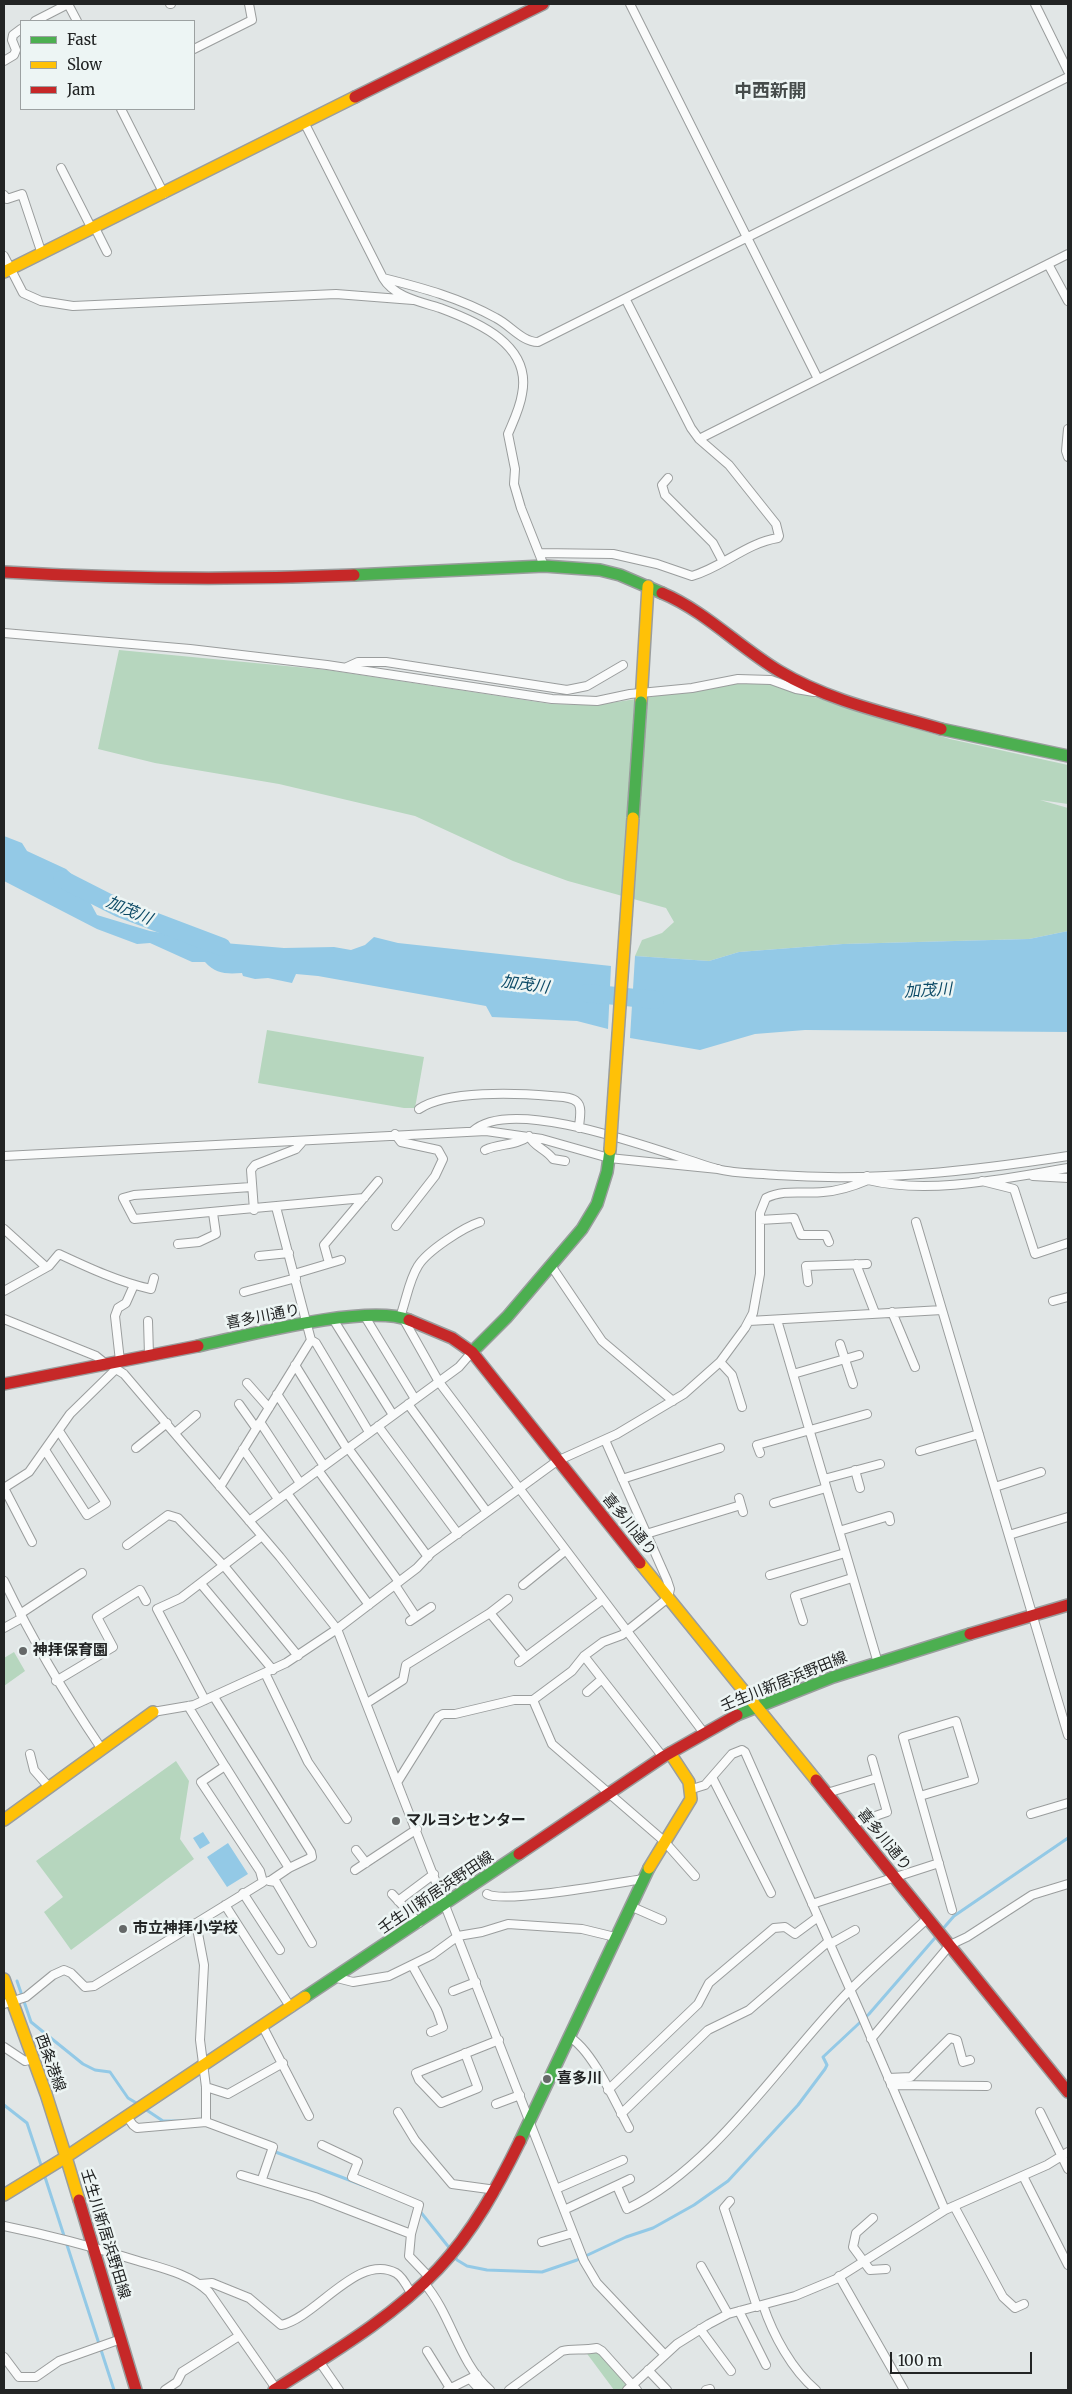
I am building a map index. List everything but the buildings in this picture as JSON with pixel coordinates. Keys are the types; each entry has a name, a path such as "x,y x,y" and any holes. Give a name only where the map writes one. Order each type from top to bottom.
{"street":[{"path":"37,20 68,4 76,20"},
{"path":"195,48 252,20 249,4"},
{"path":"8,271 543,4"},
{"path":"630,4 818,379"},
{"path":"1035,4 1068,71"},
{"path":"4,61 14,55 16,50 12,40 13,35 20,29"},
{"path":"383,278 442,293 472,305 511,326 530,342 546,339 1068,77"},
{"path":"122,110 164,194"},
{"path":"305,124 387,285 412,300"},
{"path":"61,168 107,252"},
{"path":"4,195 7,199 22,194 42,254"},
{"path":"699,438 1068,254"},
{"path":"4,256 8,271 23,293 41,301 73,306 336,294 412,300 440,308 494,333 506,342 521,365 524,380 522,394 508,434 508,440 515,469 514,484 516,492 544,566"},
{"path":"1048,264 1068,301"},
{"path":"539,553 613,554 664,566 692,576 723,562 753,545 778,538 779,531 773,520 729,465 699,438 691,428 626,300"},
{"path":"1068,429 1066,451 1068,457"},
{"path":"668,478 662,485 664,495 713,543 723,562"},
{"path":"4,572 102,578 212,578 300,577 544,566 600,570 648,586 681,601 779,671 826,695"},
{"path":"249,1521 459,1367 552,1267 582,1229 597,1204 609,1154 648,586"},
{"path":"4,633 190,649 345,668 552,699 597,701 641,692 692,688 738,678 771,680 796,689 826,695 941,729 1068,756"},
{"path":"345,668 358,662 386,662 567,690 588,686 623,666"},
{"path":"418,1109 426,1104 437,1101 486,1094 518,1093 569,1098 580,1106 579,1128"},
{"path":"473,1131 478,1125 503,1119 542,1122 618,1137 718,1169"},
{"path":"4,1156 473,1131 529,1136 609,1154 718,1169 799,1176 868,1178 952,1172 1068,1156"},
{"path":"395,1134 401,1142 438,1150 443,1159 435,1176 396,1226"},
{"path":"485,1150 493,1146 509,1145 529,1136"},
{"path":"529,1136 533,1143 548,1152 553,1158 565,1161"},
{"path":"254,1210 251,1170 255,1166 296,1149 303,1141"},
{"path":"4,1820 48,1786 153,1712 188,1706 214,1697 298,1656 337,1630 397,1584 428,1557 557,1461 604,1440 684,1394 720,1362 753,1313 760,1274 760,1220 763,1202 772,1195 786,1192 834,1191 868,1178 914,1186 980,1180 1068,1168"},
{"path":"1026,1174 1047,1178 1068,1178"},
{"path":"980,1180 1014,1189 1035,1254 1068,1243"},
{"path":"329,1263 324,1245 378,1181"},
{"path":"251,1187 134,1194 123,1198 134,1219 254,1210 285,1204 364,1198"},
{"path":"220,1487 311,1340 276,1207"},
{"path":"178,1244 199,1242 216,1234 213,1213"},
{"path":"760,1220 794,1218 800,1235 826,1235 829,1242"},
{"path":"480,1222 464,1227 455,1233 418,1266 401,1317 439,1382 704,1733"},
{"path":"916,1222 1068,1735"},
{"path":"4,1229 46,1267"},
{"path":"259,1256 289,1253"},
{"path":"4,1291 46,1267 59,1254 134,1285 152,1289 154,1278"},
{"path":"244,1292 341,1260"},
{"path":"856,1264 875,1313"},
{"path":"808,1282 806,1266 867,1264"},
{"path":"552,1267 602,1341 673,1400"},
{"path":"32,1542 4,1488 29,1472 70,1414 114,1364 115,1316 118,1308 126,1303 134,1285"},
{"path":"1053,1301 1068,1296"},
{"path":"749,1321 777,1320 787,1317 942,1310"},
{"path":"892,1312 915,1367"},
{"path":"364,1315 415,1399"},
{"name":"喜多川通り","path":"4,1384 114,1364 149,1355 333,1318 364,1315 401,1317 452,1338 472,1352 557,1461 1068,2092"},
{"path":"333,1318 393,1415"},
{"path":"4,1319 114,1364 262,1536 337,1630 417,1829 583,2258 597,2283 665,2355"},
{"path":"777,1320 878,1663"},
{"path":"148,1321 149,1355"},
{"path":"311,1340 316,1343 370,1432"},
{"path":"840,1344 853,1384"},
{"path":"793,1374 859,1355"},
{"path":"720,1362 732,1375 742,1407"},
{"path":"295,1365 348,1448 428,1557"},
{"path":"247,1383 269,1408"},
{"path":"277,1394 320,1468 397,1584 413,1619 431,1607"},
{"path":"239,1404 258,1425 300,1483"},
{"path":"408,1404 487,1512"},
{"path":"760,1453 758,1445 867,1414"},
{"path":"175,1433 196,1416"},
{"path":"136,1448 167,1424"},
{"path":"378,1426 458,1534"},
{"path":"45,1450 87,1515 106,1503 59,1431"},
{"path":"920,1451 979,1434"},
{"path":"398,1781 438,1717 443,1714 455,1714 514,1700 533,1700 572,1671 584,1656 603,1642 627,1632 668,1598 670,1589 667,1580 604,1440"},
{"path":"622,1478 720,1448"},
{"path":"243,1449 278,1499"},
{"path":"824,1480 880,1464"},
{"path":"855,1470 860,1488"},
{"path":"994,1487 1041,1472"},
{"path":"774,1503 826,1488"},
{"path":"287,1493 370,1605"},
{"path":"646,1534 741,1505"},
{"path":"127,1545 163,1518 173,1515 178,1518 225,1567 298,1656"},
{"path":"839,1530 889,1516 890,1521"},
{"path":"1009,1535 1068,1517"},
{"path":"205,1700 157,1609 181,1598 225,1567 262,1536"},
{"path":"523,1586 565,1551"},
{"path":"770,1574 845,1553"},
{"path":"4,1628 82,1573"},
{"path":"803,1621 795,1596 852,1578"},
{"path":"4,1581 56,1681 101,1748"},
{"path":"201,1584 269,1671 308,1762 347,1819"},
{"path":"56,1681 113,1647 94,1619 140,1590 146,1601"},
{"path":"367,1703 403,1680 406,1665 490,1613 508,1599"},
{"path":"4,1604 13,1600"},
{"path":"490,1613 522,1659 602,1600"},
{"name":"壬生川新居浜野田線","path":"136,2390 66,2158 419,1923 666,1755 704,1733 757,1706 878,1663 1068,1605"},
{"path":"4,2226 93,2247 180,2274 200,2284 208,2292 276,2390 388,2315 427,2280 466,2236 496,2190 643,1879 664,1841 692,1799 692,1789 683,1770 666,1755 584,1656"},
{"path":"587,1692 602,1679"},
{"path":"8,2003 26,1997 53,1975 64,1970 71,1973 85,1987 94,1986 243,1894 312,1857 311,1852 214,1697"},
{"path":"533,1700 552,1744 664,1841 695,1876"},
{"path":"188,1706 289,1868"},
{"path":"920,1796 974,1780 956,1721 903,1737 952,1910"},
{"path":"692,1789 705,1785 732,1754 742,1750 744,1752 945,2210"},
{"path":"30,1754 34,1770 48,1786"},
{"path":"852,1824 887,1812 872,1759"},
{"path":"225,1766 201,1782 267,1881 276,1882 312,1943"},
{"path":"712,1777 772,1893"},
{"path":"827,1793 877,1778"},
{"path":"1031,1814 1068,1803"},
{"path":"355,1870 417,1829"},
{"path":"356,1850 366,1863"},
{"path":"812,1904 939,1863"},
{"path":"398,1900 434,1874"},
{"path":"487,1894 492,1897 526,1895 643,1879"},
{"path":"871,2039 950,1945 967,1937 1032,1895 1068,1884"},
{"path":"243,1894 280,1950"},
{"path":"392,1894 419,1923"},
{"path":"225,1905 291,2008"},
{"path":"630,1906 662,1920"},
{"path":"608,2090 698,2004 709,1983 774,1928 785,1927 795,1934 818,1917"},
{"path":"617,2186 627,2209 643,2201 686,2169 720,2137 850,1990 928,1918"},
{"path":"196,1923 204,1965 200,2040 206,2087 206,2122"},
{"path":"336,1978 353,1982 389,1976 432,1955 458,1936 482,1932 508,1924 582,1929 615,1937"},
{"path":"621,2114 708,2030 749,2010 829,1943 855,1930"},
{"path":"412,1965 437,2010 443,2028 431,2032"},
{"name":"西条港線","path":"4,1979 8,2003 33,2060 66,2158"},
{"path":"453,1991 476,1982"},
{"path":"263,2027 309,2116"},
{"path":"569,2037 577,2041 589,2056 629,2128"},
{"path":"889,2081 911,2077 950,2038 957,2040 963,2062 970,2060"},
{"path":"465,2053 478,2088 441,2103 419,2080 416,2073 465,2053 499,2040"},
{"path":"4,2047 25,2061 33,2060"},
{"path":"206,2087 228,2094 283,2063"},
{"path":"889,2081 987,2086"},
{"path":"496,2104 520,2095"},
{"path":"398,2112 415,2140 452,2184 496,2190"},
{"path":"1040,2112 1065,2155 1068,2169"},
{"path":"128,2118 132,2125 138,2128 206,2122 273,2147 262,2179"},
{"path":"322,2145 358,2162 352,2177 419,2205 411,2234 409,2256 427,2280 443,2308 473,2377 486,2389"},
{"path":"509,2390 562,2351 582,2352 597,2348 602,2351 632,2388 665,2355 700,2329 728,2314 795,2296 840,2276 945,2210 1023,2176 1065,2155"},
{"path":"4,2195 66,2158"},
{"path":"556,2189 623,2160"},
{"path":"241,2175 262,2179 315,2196 411,2234"},
{"path":"1023,2176 1068,2265"},
{"path":"564,2210 630,2179"},
{"path":"730,2201 724,2208 760,2306 793,2364 807,2383 816,2390"},
{"path":"954,2206 1003,2297 1015,2308 1024,2304"},
{"path":"873,2218 856,2233 853,2242 863,2263 870,2270 886,2269"},
{"path":"542,2242 574,2233"},
{"path":"701,2266 728,2314"},
{"path":"200,2284 212,2283 249,2298 281,2326 313,2310 343,2284 366,2272 386,2270 396,2273 412,2294"},
{"path":"840,2276 904,2390"},
{"path":"739,2311 766,2365"},
{"path":"700,2329 731,2371"},
{"path":"165,2390 177,2382 182,2372 239,2336"},
{"path":"4,2357 19,2377 36,2377 59,2361 121,2339"},
{"path":"427,2351 448,2389 473,2377"},
{"path":"319,2361 339,2390"},
{"path":"648,2370 667,2390"}],"green space":[{"path":"119,650 328,670 551,704 597,705 740,683 772,684 950,739 1068,765 1068,804 1040,800 1068,808 1068,931 1029,939 843,944 739,952 709,961 635,956 642,940 662,933 674,922 666,908 568,881 513,861 415,816 279,784 155,763 98,749"},
{"path":"267,1030 424,1057 415,1108 404,1108 258,1083"},
{"path":"14,1652 25,1671 4,1686 4,1658"},
{"path":"176,1761 189,1781 180,1839 194,1859 71,1950 44,1912 63,1897 36,1861"},
{"path":"597,2348 633,2385 627,2390 614,2390 585,2351"}],"water":[{"path":"4,836 22,843 27,851 66,869 78,880 97,915 150,931 224,943 284,948 334,947 351,950 365,945 374,937 398,943 611,966 608,1029 577,1021 492,1017 486,1006 318,976 296,974 292,983 268,978 255,979 243,976 242,973 217,971 205,962 192,962 150,943 137,944 97,929 4,881"},
{"path":"1068,931 1068,1032 805,1030 755,1034 700,1050 630,1038 635,956 709,961 739,952 843,944 1029,939"},
{"path":"203,1832 210,1843 200,1849 193,1838"},
{"path":"228,1843 248,1874 227,1887 207,1857"}],"waterway":[{"name":"加茂川","path":"62,879 119,908 222,947"},
{"name":"加茂川","path":"587,993 655,1000"},
{"path":"454,2255 457,2260 467,2266 487,2270 542,2272 577,2260 626,2237 653,2228 694,2205 728,2181 798,2105 825,2069 827,2065 823,2057 869,2014 954,1916 1068,1838"},
{"path":"17,1981 31,2022 83,2064 95,2070 110,2072 128,2098 138,2104"},
{"path":"4,2105 27,2123 42,2168"},
{"path":"145,2109 163,2121 195,2121"},
{"path":"273,2151 370,2188"},
{"path":"44,2174 114,2390"},
{"path":"419,2210 451,2250"}],"traffic: fast":[{"path":"354,575 544,566 600,570 620,575 662,593"},
{"path":"633,818 641,702"},
{"path":"941,729 1068,756"},
{"path":"472,1352 507,1317 582,1229 597,1204 607,1172 610,1150"},
{"path":"198,1346 337,1318 365,1315 390,1316 409,1320"},
{"path":"737,1715 833,1677 970,1634"},
{"path":"305,1997 519,1854"},
{"path":"520,2141 649,1868"}],"traffic: slow":[{"path":"4,272 355,97"},
{"path":"641,702 648,586"},
{"path":"610,1150 633,818"},
{"path":"640,1563 816,1780"},
{"path":"4,1820 153,1712"},
{"path":"649,1868 691,1799 689,1782 670,1753"},
{"path":"4,1979 46,2094 66,2157 4,2195"},
{"path":"79,2200 66,2157 305,1997"}],"traffic: jam":[{"path":"355,97 543,4"},
{"path":"4,572 179,578 267,578 354,575"},
{"path":"662,593 693,609 764,661 798,681 858,705 941,729"},
{"path":"409,1320 452,1338 472,1352 640,1563"},
{"path":"4,1384 198,1346"},
{"path":"970,1634 1068,1605"},
{"path":"519,1854 663,1757 737,1715"},
{"path":"816,1780 1068,2092"},
{"path":"274,2390 381,2320 438,2269 474,2224 503,2175 520,2141"},
{"path":"79,2200 136,2390"}],"place":[{"name":"神拝保育園","path":"23,1651"},
{"name":"マルヨシセンター","path":"396,1821"},
{"name":"市立神拝小学校","path":"123,1929"},
{"name":"喜多川","path":"547,2079"}],"district":[{"name":"中西新開","path":"770,92"}]}
